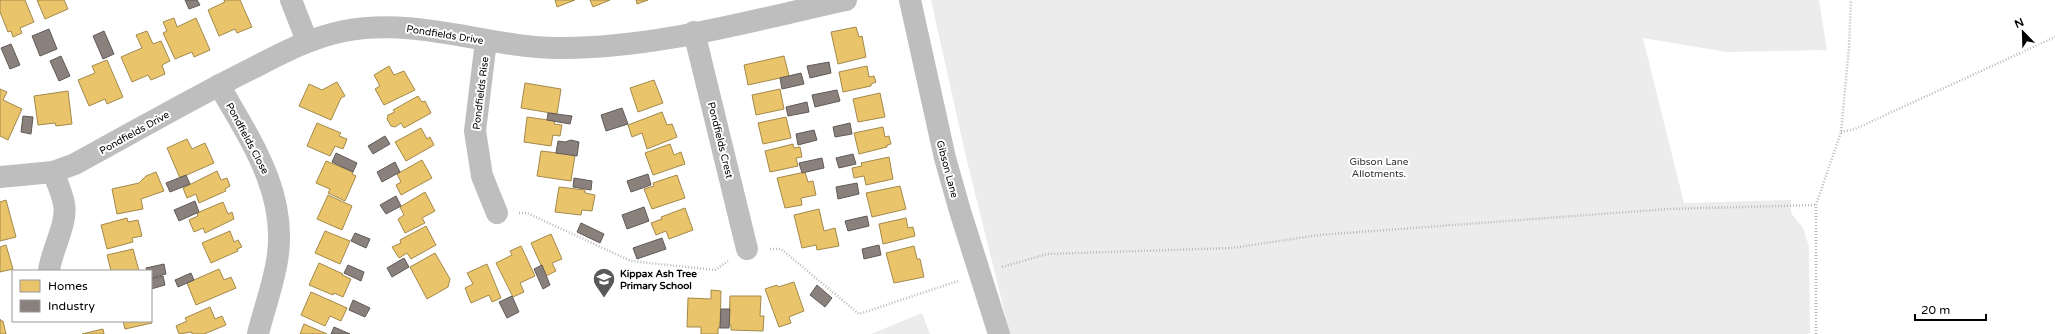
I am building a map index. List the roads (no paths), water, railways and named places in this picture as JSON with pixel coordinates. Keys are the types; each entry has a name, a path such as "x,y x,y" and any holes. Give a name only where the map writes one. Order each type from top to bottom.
{"street":[{"path":"291,0 307,41"},
{"name":"Pondfields Drive","path":"0,177 53,172 75,164 219,85 307,41 364,28 403,27 441,32 486,41 542,47 592,48 627,45 846,0"},
{"name":"Gibson Lane","path":"910,0 943,151 960,211 999,334"},
{"name":"Pondfields Crest","path":"694,32 747,248"},
{"name":"Pondfields Rise","path":"486,41 475,116 476,146 482,176 497,214"},
{"name":"Pondfields Close","path":"219,85 269,177 278,216 278,255 258,334"},
{"path":"49,270 50,260 63,219 65,206 53,172"}],"place":[{"name":"Kippax Ash Tree Primary School","path":"604,298"}],"park label":[{"name":"Gibson Lane Allotments.","path":"1379,166"}]}
